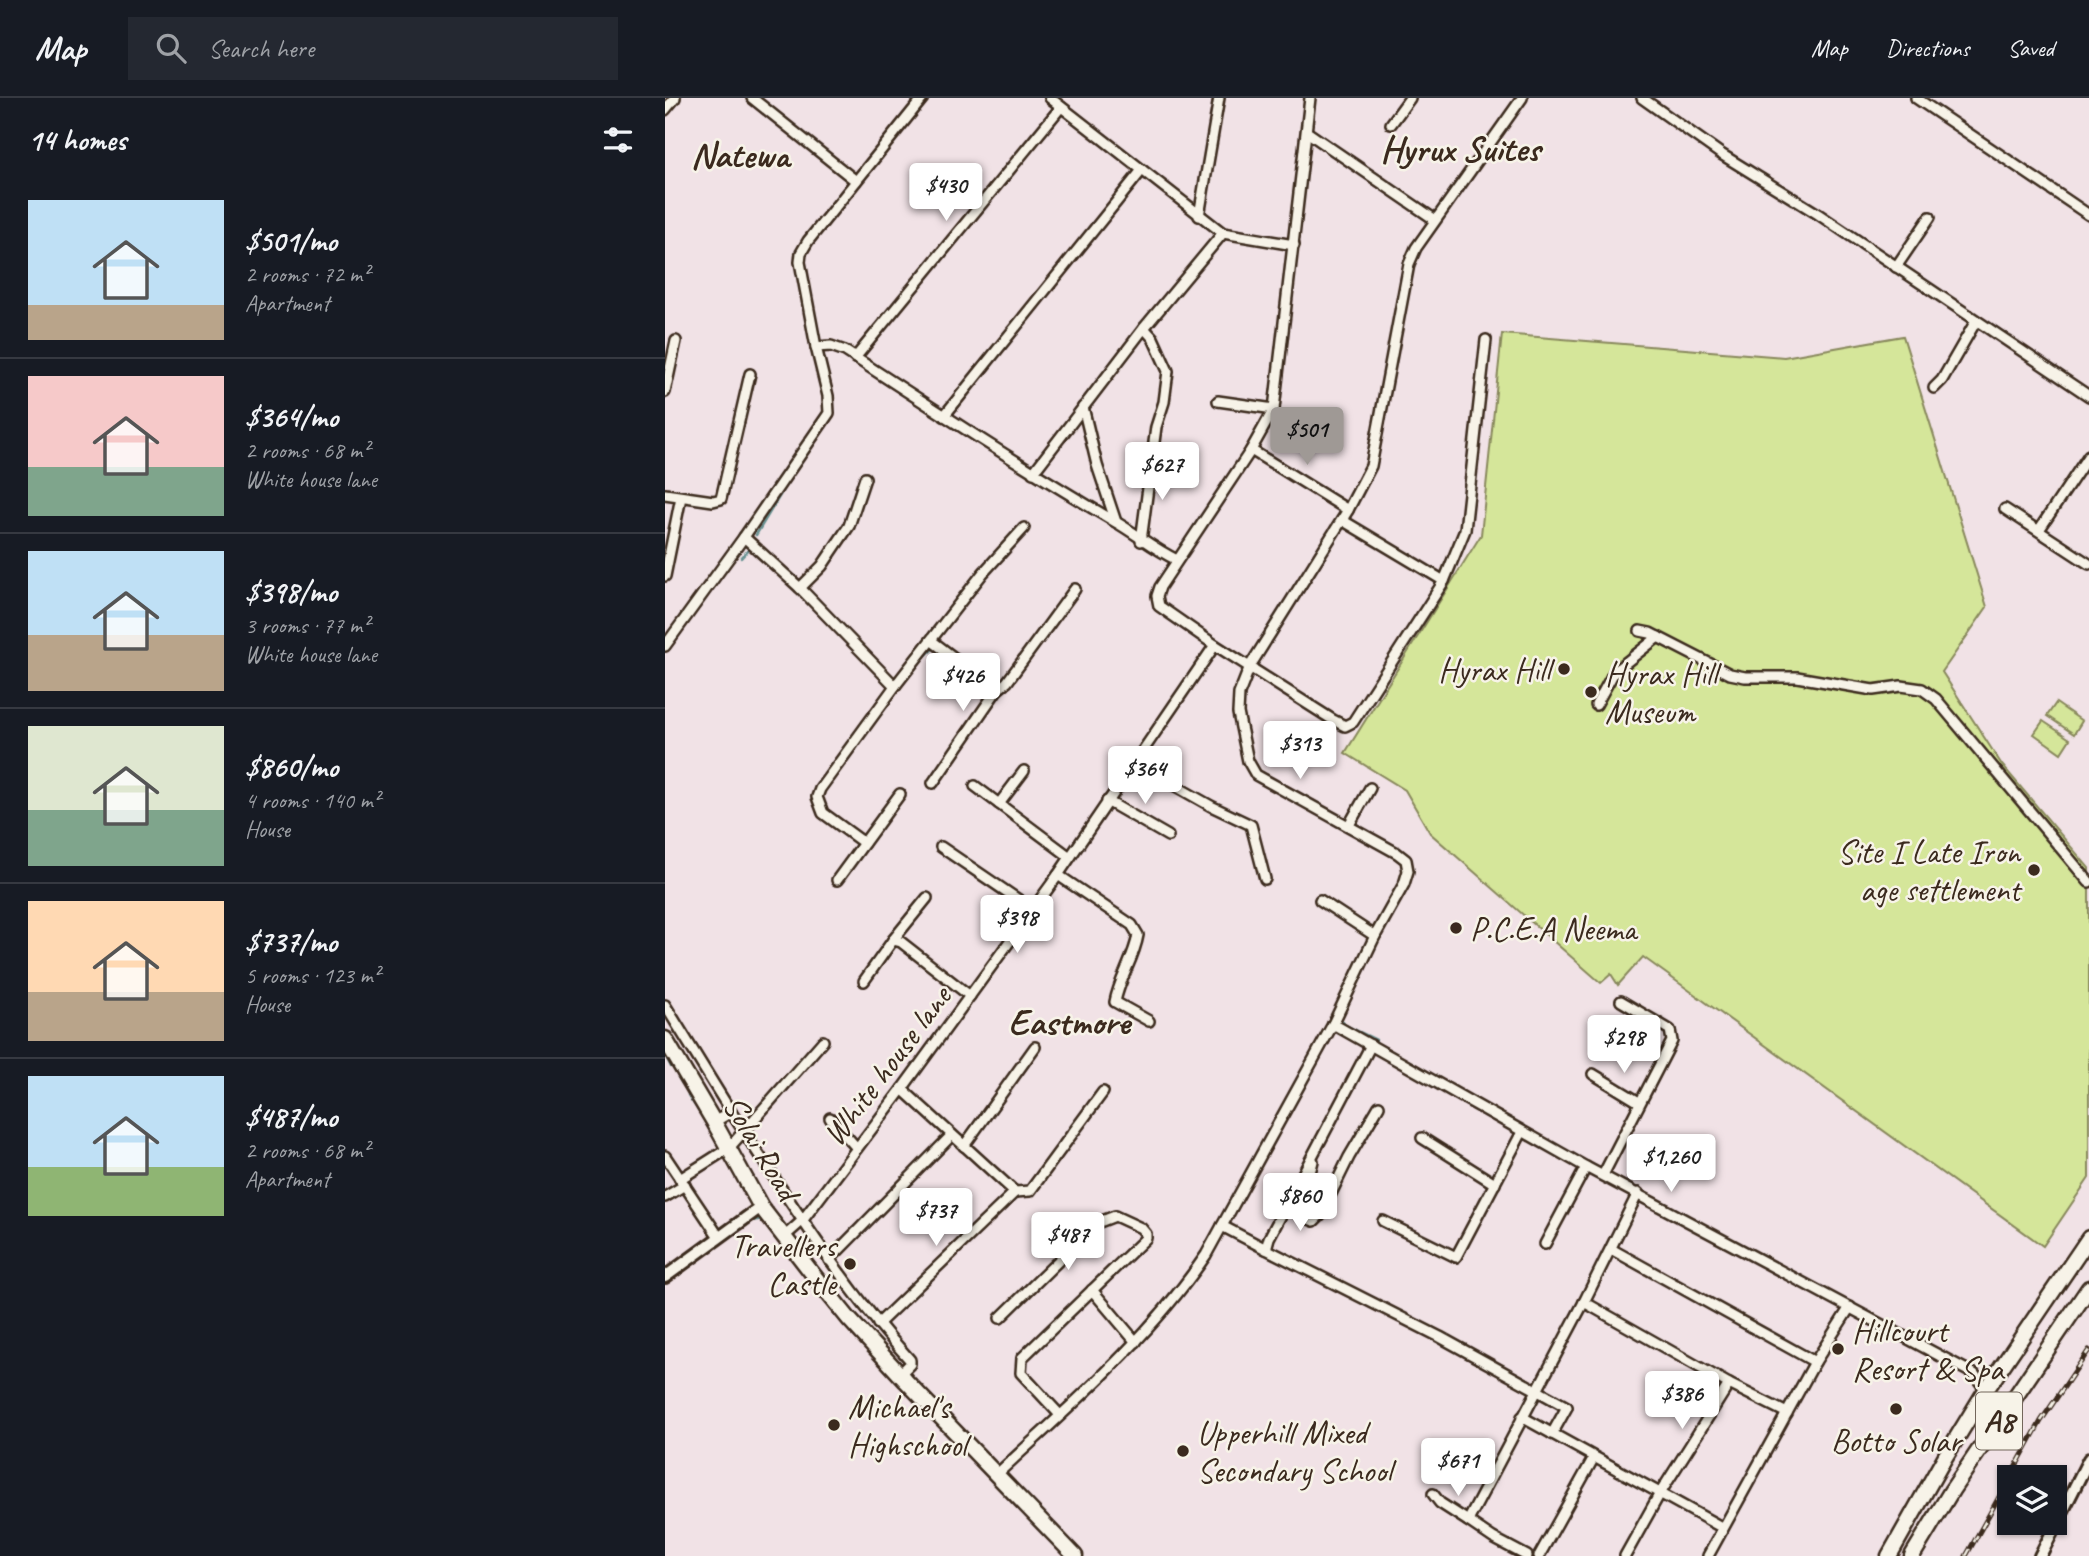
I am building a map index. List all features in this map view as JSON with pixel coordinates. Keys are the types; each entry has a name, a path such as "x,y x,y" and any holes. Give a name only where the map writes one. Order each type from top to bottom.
{"highway":[{"name":"Solai Road","path":"665,1039 715,1122 761,1207 849,1319 1075,1556"},
{"name":"A8","path":"1889,1554 1986,1390 2089,1238"},
{"name":"A8","path":"1913,1555 1952,1490 2089,1288"}],"street":[{"path":"665,110 675,98"},
{"path":"752,98 856,181"},
{"path":"1050,98 1223,233 1294,245"},
{"path":"1199,216 1219,98"},
{"path":"1310,98 1273,409 1251,450 1160,587 1157,596 1159,606 1215,645 1345,726 1353,722 1444,582 1465,530 1486,340"},
{"path":"1391,124 1410,98"},
{"path":"996,1475 1136,1342 1182,1290 1222,1226 1333,1024 1375,936 1404,884 1408,871 1406,860 1349,825 1256,775 1250,768 1237,704 1250,666 1342,520 1371,467 1409,264 1416,248 1522,98"},
{"path":"1642,98 2089,396"},
{"path":"1916,98 2089,215"},
{"path":"665,646 829,413 828,396 800,262 801,253 922,99"},
{"path":"855,358 1061,107"},
{"path":"1307,132 1434,219"},
{"path":"944,416 1142,170"},
{"path":"1896,267 1930,217"},
{"path":"1033,473 1144,328 1223,233"},
{"path":"1934,388 1942,380 1976,321"},
{"path":"1141,541 1168,371 1153,338 1144,328"},
{"path":"665,392 676,341"},
{"path":"816,347 831,346 855,358 1033,473 1116,522 1141,541 1177,560"},
{"path":"665,494 713,501 721,499 750,374"},
{"path":"1218,401 1273,409"},
{"path":"1083,408 1097,465 1116,522"},
{"path":"1251,450 1348,510"},
{"path":"2039,530 2089,455"},
{"path":"800,588 822,566 849,526 865,478"},
{"path":"665,576 681,497"},
{"path":"2005,509 2089,564"},
{"path":"1342,520 1444,582"},
{"path":"864,843 823,813 817,797 895,686 983,573 1024,528"},
{"path":"744,537 800,588 895,686"},
{"path":"933,783 997,690 1007,682 1075,589"},
{"path":"1640,631 1658,637 1730,674 1745,677 1797,677 1873,690 1901,686 1921,689 1936,699 2089,882"},
{"path":"1597,705 1614,671 1658,637"},
{"path":"932,641 997,690"},
{"name":"White house lane","path":"785,1236 802,1221 1058,876 1215,645"},
{"path":"1133,762 1251,825 1265,879"},
{"path":"999,804 1024,771"},
{"path":"975,786 1070,857"},
{"path":"1349,825 1370,788"},
{"path":"837,880 900,794"},
{"path":"1107,801 1168,836"},
{"path":"941,847 1032,909"},
{"path":"1058,876 1132,925 1138,935 1135,953 1117,989 1115,1002 1149,1021"},
{"path":"863,981 927,898"},
{"path":"1320,900 1375,936"},
{"path":"893,940 901,942 970,996"},
{"path":"1603,1175 1669,1049 1672,1036 1664,1024 1621,1001"},
{"path":"665,1005 802,1221 878,1324 910,1360 910,1364 900,1374"},
{"path":"1333,1024 1586,1167 1974,1374 1986,1390"},
{"path":"665,1197 729,1148 823,1041"},
{"path":"1266,1249 1269,1238 1318,1142 1371,1045"},
{"path":"964,1146 1035,1047"},
{"path":"1593,1074 1639,1102"},
{"path":"902,1089 1015,1192"},
{"path":"878,1324 1015,1192 1030,1191 1103,1092"},
{"path":"1318,1142 1299,1215 1314,1221 1321,1214 1349,1157 1379,1106"},
{"path":"715,1122 731,1112"},
{"path":"830,1118 856,1147"},
{"path":"1383,1221 1455,1257 1522,1132"},
{"path":"829,1260 952,1135"},
{"path":"1422,1138 1495,1184"},
{"path":"665,1156 719,1237"},
{"path":"1545,1244 1586,1167"},
{"path":"1468,1521 1584,1302 1638,1193"},
{"path":"665,1276 761,1207"},
{"path":"1000,1318 1097,1223 1115,1216 1142,1228 1146,1234 1146,1238 1022,1359 1021,1373 1059,1415"},
{"path":"1222,1226 1440,1337 1567,1407 1552,1434"},
{"path":"1611,1249 1815,1362"},
{"path":"1092,1290 1136,1342"},
{"path":"1584,1302 1729,1384 1787,1413"},
{"path":"1709,1556 1815,1362 1850,1307"},
{"path":"1625,1556 1729,1384"},
{"path":"1521,1417 1593,1459 1723,1528"},
{"path":"1539,1556 1593,1459"},
{"path":"2042,1555 2089,1459"},
{"path":"1433,1494 1440,1503 1493,1538 1527,1556"}],"green space":[{"path":"1502,334 1784,357 1903,336 1987,607 1942,672 2002,765 2089,868 2089,1178 2043,1246 1643,957 1618,985 1611,974 1601,983 1430,833 1405,790 1345,753 1481,535"},
{"path":"2056,703 2082,721 2074,734 2047,716"},
{"path":"2043,721 2070,739 2061,753 2034,734"}],"waterway":[{"path":"756,535 782,492"},
{"path":"741,558 749,549"},
{"path":"924,657 935,647"},
{"path":"1376,945 1401,897"},
{"path":"1369,959 1374,950"},
{"path":"1340,1018 1345,1025 1376,1040"},
{"path":"666,1057 671,1067"},
{"path":"678,1077 682,1084"},
{"path":"688,1095 699,1112"},
{"path":"751,1221 765,1219"},
{"path":"711,1250 718,1245"},
{"path":"694,1262 698,1260"},
{"path":"665,1270 674,1264"}],"railway":[{"path":"2017,1465 2041,1421 2089,1350"},
{"path":"1966,1556 1997,1500"}],"place":[{"name":"Hyrax Hill","path":"1564,669"},
{"name":"Hyrax Hill Museum","path":"1591,692"},
{"name":"Site I Late Iron age settlement","path":"2034,870"},
{"name":"P.C.E.A Neema","path":"1456,928"},
{"name":"Travellers Castle","path":"850,1264"},
{"name":"Hillcourt Resort & Spa","path":"1838,1349"},
{"name":"Botto Solar","path":"1896,1409"},
{"name":"Michael's Highschool","path":"834,1425"},
{"name":"Upperhill Mixed Secondary School","path":"1183,1451"}],"district":[{"name":"Hyrux Suites","path":"1460,148"},
{"name":"Natewa","path":"740,154"},
{"name":"Eastmore","path":"1069,1021"}]}
